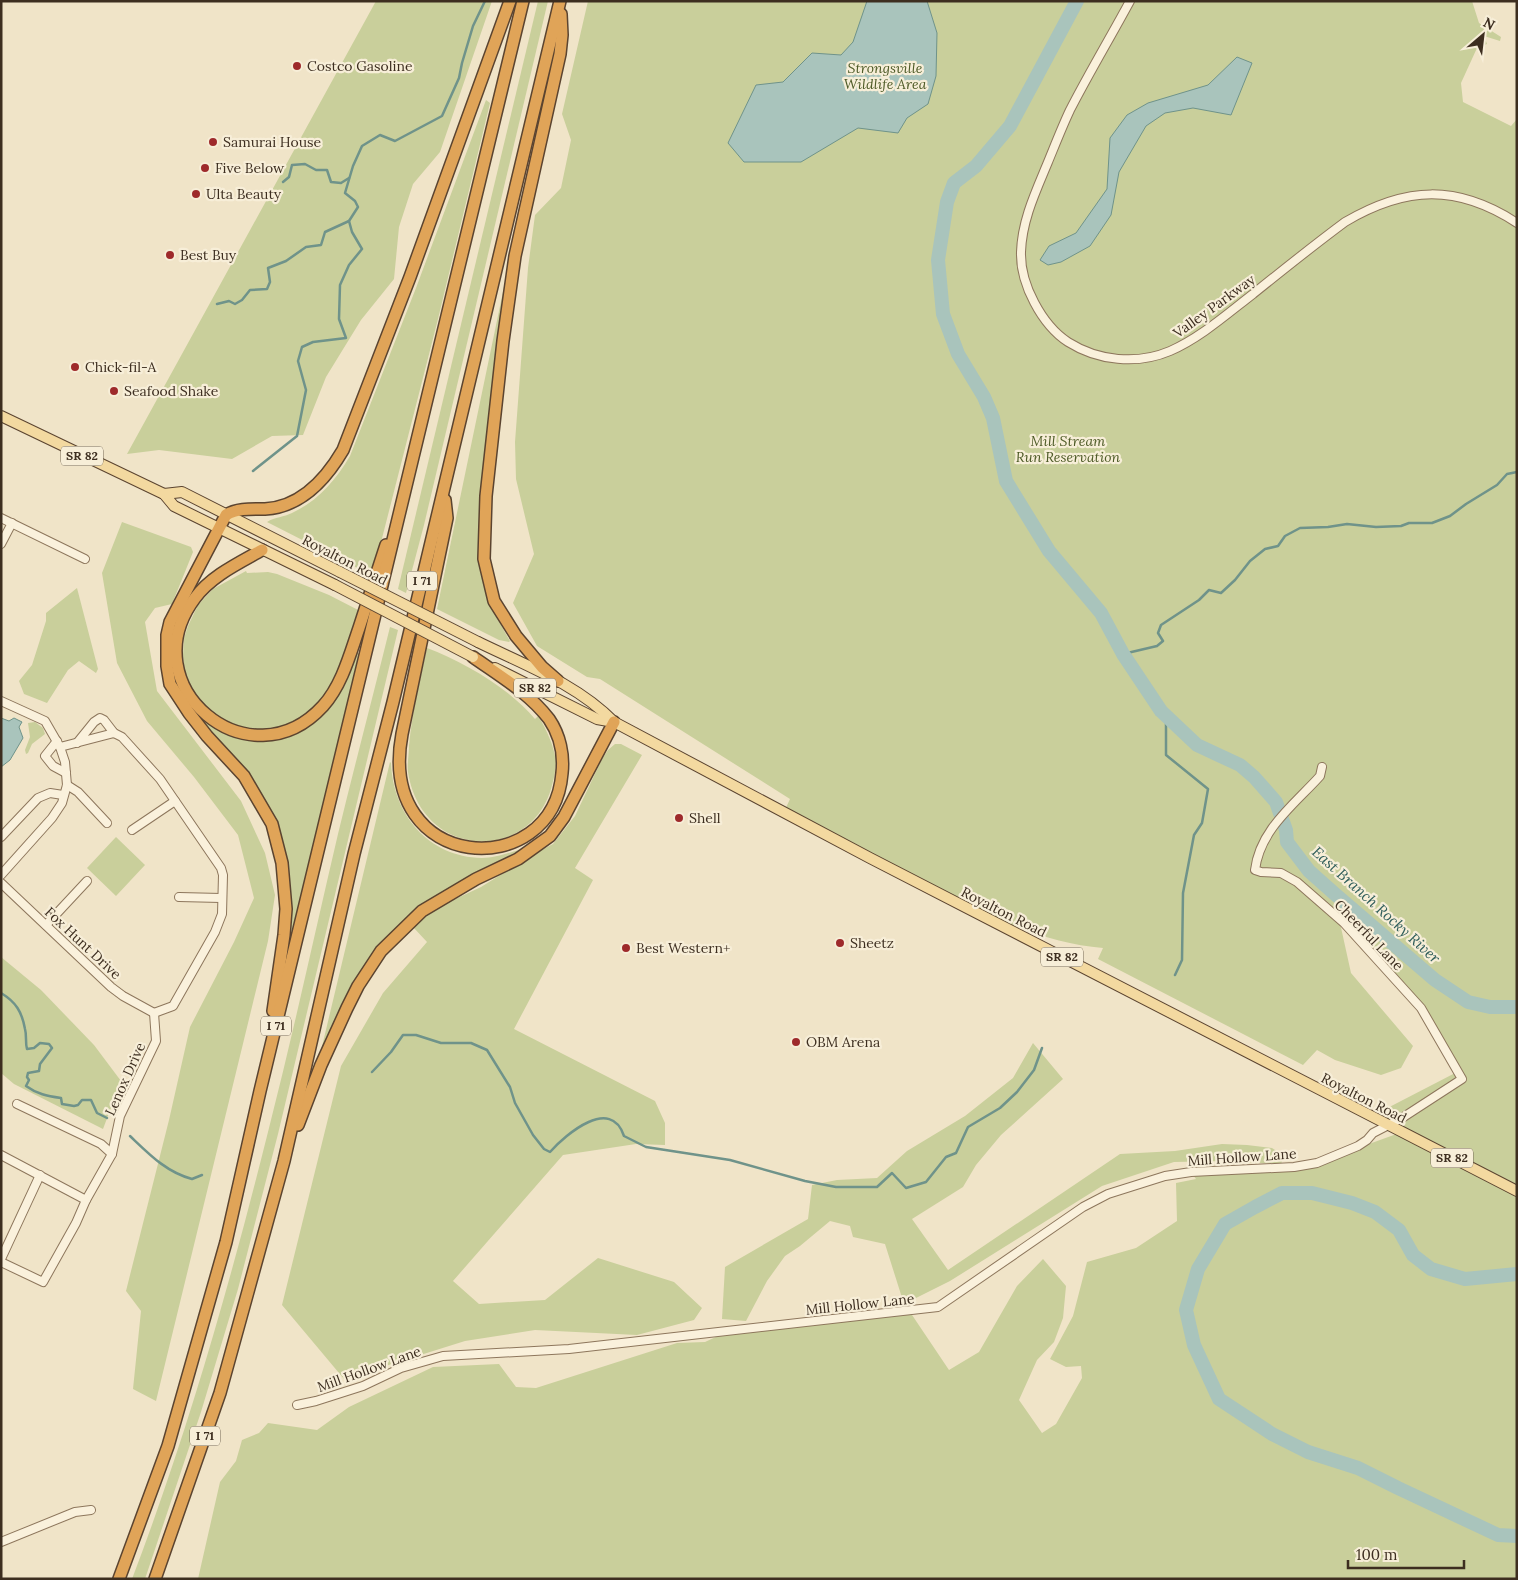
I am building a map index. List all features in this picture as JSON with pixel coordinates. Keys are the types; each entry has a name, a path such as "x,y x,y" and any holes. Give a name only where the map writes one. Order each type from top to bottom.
{"highway":[{"path":"260,1091 284,935 285,892 279,847 272,824 244,776 207,736 170,684 167,666 167,635 170,622 226,515 240,510 268,509 285,505 302,497 332,469 343,450 410,277 510,1"},
{"name":"I 71","path":"119,1579 168,1446 226,1242 260,1091 412,468 523,1"},
{"path":"558,681 542,667 516,636 494,601 484,559 486,496 502,341 515,256 560,54 562,35 560,1"},
{"name":"I 71","path":"155,1579 220,1393 284,1161 354,854 444,490 560,1"},
{"path":"262,550 208,584 195,598 180,625 176,644 176,660 180,678 187,693 202,712 221,726 264,735 295,728 322,706 332,694 351,652 412,468"},
{"path":"444,490 447,518 402,734 398,766 406,800 425,827 439,838 457,845 472,848 492,848 519,840 538,826 545,817 559,791 563,766 562,751 550,721 534,702 519,689 473,657"},
{"path":"284,1161 347,1008 358,986 381,951 422,911 476,879 518,859 550,836 564,817 614,722"}],"main road":[{"name":"Royalton Road","path":"1,416 164,494 174,506 335,585 597,719 614,722 870,858 1517,1191"},
{"name":"Royalton Road","path":"164,494 182,492 558,681 600,707 614,722"}],"street":[{"name":"Valley Parkway","path":"1130,1 1070,111 1035,192 1022,235 1022,270 1039,312 1050,327 1063,339 1076,347 1093,354 1121,359 1149,357 1170,351 1191,341 1346,222 1366,210 1401,197 1438,194 1460,198 1500,212 1517,223"},
{"path":"1,518 85,558"},
{"path":"1,544 12,523"},
{"path":"1,701 44,721 59,744 65,762 67,785 62,803 52,818 1,875"},
{"path":"77,743 94,722 100,718 105,721 114,733 131,745 160,779 221,868 222,914 215,932 173,1006 154,1013"},
{"path":"66,773 53,766 45,756 59,744 77,743 114,733"},
{"name":"Cheerful Lane","path":"1322,767 1320,776 1276,822 1266,836 1255,870 1281,873 1297,882 1344,923 1421,1008 1462,1079 1388,1126"},
{"path":"67,785 78,792 107,823"},
{"path":"1,837 38,798 50,793 63,795"},
{"path":"132,830 175,801"},
{"path":"46,925 87,881"},
{"name":"Fox Hunt Drive","path":"1,883 111,987 154,1013"},
{"path":"179,897 221,898"},
{"name":"Lenox Drive","path":"40,1176 1,1260 43,1282 76,1224 86,1200 112,1154 120,1116 156,1041 154,1013"},
{"path":"17,1104 101,1144 112,1154"},
{"name":"Mill Hollow Lane","path":"297,1405 364,1386 401,1368 443,1356 570,1349 938,1308 1083,1207 1108,1194 1164,1176 1191,1172 1294,1167 1317,1163 1358,1146 1373,1133 1388,1126"},
{"path":"1,1155 86,1200"},
{"path":"1,1542 74,1512 91,1510"}],"green space":[{"path":"376,1 492,1 440,152 413,184 399,227 394,279 361,320 326,377 303,435 272,436 232,459 159,450 127,454"},
{"path":"538,1 548,1 424,525 406,593 398,589"},
{"name":"Mill Stream Run Reservation","path":"588,1 1472,1 1479,23 1501,37 1500,41 1484,36 1487,44 1477,48 1461,83 1463,102 1511,126 1517,119 1517,1579 198,1579 220,1482 236,1461 242,1440 259,1433 268,1423 317,1430 349,1407 433,1367 499,1364 516,1387 536,1388 677,1343 705,1342 731,1330 908,1309 949,1370 979,1352 1017,1286 1043,1259 1066,1286 1063,1318 1054,1342 1037,1360 1019,1400 1042,1433 1056,1424 1082,1378 1081,1366 1066,1367 1050,1359 1073,1316 1087,1262 1136,1248 1177,1221 1176,1183 1196,1179 1193,1175 1303,1168 1402,1132 1372,1116 1459,1071 1435,1027 1340,923 1351,973 1413,1046 1401,1068 1381,1075 1335,1060 1317,1050 1303,1065 1098,959 1103,948 1055,940 1008,924 919,881 784,812 790,799 600,679 587,677 537,646 513,603 534,554 516,479 515,442 528,268 535,215 561,188 571,140 562,114"},
{"path":"486,100 490,103 438,319 377,558 371,575 267,522 302,508 318,496 332,482 350,456 416,288"},
{"path":"505,282 508,282 480,556 490,600 509,642 499,640 437,609"},
{"path":"122,522 191,547 193,552 172,604 155,608 145,622 157,691 241,801 265,853 275,895 268,941 156,1401 133,1389 141,1311 126,1291 169,1120 190,1027 234,942 254,898 238,835 194,777 147,721 117,663 102,573"},
{"path":"246,571 247,573 268,572 277,574 329,595 362,612 334,683 318,703 297,722 268,731 240,728 214,716 196,698 185,675 184,638 198,605 213,589"},
{"path":"77,588 98,669 96,673 79,661 68,670 47,703 24,694 19,681 32,665 46,621 46,613"},
{"path":"390,627 398,630 278,1134 238,1289 201,1412 145,1579 132,1579 172,1468 224,1299 278,1091 338,834"},
{"path":"427,648 471,668 485,677 512,697 535,719 538,716 547,732 554,750 556,762 552,785 546,801 537,815 526,827 512,835 497,840 481,841 465,839 448,833 426,815 416,799 408,772 409,746 414,709"},
{"path":"356,653 359,653 293,933 289,932 276,824 227,752 192,709 214,726 237,737 262,740 290,734 309,725 325,710"},
{"path":"35,722 43,728 45,734 32,744 26,754 25,750 30,737 28,723"},
{"path":"615,744 621,744 642,755 575,868 593,880 514,1029 655,1101 665,1123 665,1145 636,1144 563,1155 453,1281 479,1304 545,1300 598,1258 674,1282 702,1308 694,1320 637,1335 535,1330 465,1341 344,1379 282,1305 341,1066 383,993 427,942 413,927 434,909 481,887 553,844 575,816 602,759"},
{"path":"390,762 398,799 406,815 430,841 445,850 463,856 487,858 519,850 519,852 384,943 319,1059"},
{"path":"116,837 145,865 116,896 87,868"},
{"path":"1,957 41,990 94,1045 121,1081 103,1129 14,1084 1,1073"},
{"path":"1033,1043 1063,1079 1001,1135 976,1165 963,1187 912,1219 948,1270 1120,1154 1175,1151 1222,1144 1247,1145 1272,1148 1284,1156 1281,1164 1222,1161 1174,1162 1102,1186 950,1281 904,1304 885,1244 853,1237 850,1226 830,1221 785,1256 767,1281 746,1321 722,1319 725,1267 808,1219 812,1185 837,1180 877,1178 907,1151 965,1116 1013,1078"}],"water":[{"path":"867,1 927,1 937,33 936,76 928,104 907,118 898,133 858,128 801,162 744,162 728,143 756,85 783,82 812,53 841,55 853,42"},
{"path":"1237,57 1252,63 1231,115 1193,108 1165,113 1146,126 1119,172 1111,215 1090,246 1061,262 1048,265 1040,260 1049,246 1076,233 1107,189 1110,138 1127,115 1148,103 1208,85"},
{"path":"1,718 9,721 14,718 22,722 19,727 23,738 10,760 1,767"}],"waterway":[{"path":"253,471 297,436 306,390 298,361 302,347 313,342 346,338 339,319 340,285 349,265 362,249 352,232 349,221 358,207 355,201 345,193 353,166 362,146 380,135 395,141 442,116 459,78 473,26 485,1"},
{"name":"East Branch Rocky River","path":"1077,1 1010,126 976,166 954,183 947,202 938,260 943,314 958,354 984,397 993,418 1006,481 1049,551 1101,613 1123,654 1161,711 1197,745 1240,765 1254,777 1276,802 1286,830 1287,842 1309,871 1435,980 1468,1002 1490,1007 1517,1007"},
{"path":"283,182 289,177 292,165 305,164 316,170 327,170 331,182 341,183 349,178"},
{"path":"217,304 229,301 235,304 242,300 250,290 267,289 270,282 268,268 286,261 306,247 321,245 325,232 349,221"},
{"path":"1123,654 1157,646 1163,641 1158,633 1161,625 1199,600 1209,590 1221,593 1235,580 1250,561 1265,549 1278,546 1285,536 1300,528 1347,524 1376,527 1401,526 1409,523 1432,523 1450,516 1497,485 1507,474 1517,472"},
{"path":"1166,716 1166,755 1208,789 1202,823 1194,835 1183,893 1182,960 1175,975"},
{"path":"1,993 11,1000 20,1013 26,1032 27,1049 34,1048 40,1043 49,1044 52,1048 40,1064 39,1071 28,1073 27,1077 29,1080 26,1086 42,1094 61,1098 62,1104 74,1106 78,1105 82,1100 91,1100 97,1113 107,1118"},
{"path":"372,1072 391,1052 403,1035 416,1035 441,1043 471,1043 487,1050 510,1087 515,1103 533,1135 544,1149 550,1152 577,1128 588,1122 609,1119 618,1124 624,1136 646,1147 730,1160 805,1181 836,1187 877,1187 892,1173 906,1188 926,1182 946,1157 956,1153 968,1127 1000,1108 1017,1092 1034,1070 1042,1048"},
{"path":"130,1136 158,1162 174,1172 192,1179 202,1175"},
{"name":"East Branch Rocky River","path":"1517,1274 1465,1279 1431,1269 1413,1255 1399,1230 1375,1212 1352,1203 1312,1193 1282,1193 1225,1224 1198,1269 1186,1310 1194,1345 1219,1399 1272,1434 1308,1452 1358,1468 1498,1535 1517,1536"}],"place":[{"name":"Costco Gasoline","path":"297,66"},
{"name":"Samurai House","path":"213,142"},
{"name":"Five Below","path":"205,168"},
{"name":"Ulta Beauty","path":"196,194"},
{"name":"Best Buy","path":"170,255"},
{"name":"Chick-fil-A","path":"75,367"},
{"name":"Seafood Shake","path":"114,391"},
{"name":"Shell","path":"679,818"},
{"name":"Sheetz","path":"840,943"},
{"name":"Best Western+","path":"626,948"},
{"name":"OBM Arena","path":"796,1042"}],"park label":[{"name":"Strongsville Wildlife Area","path":"885,76"}]}
